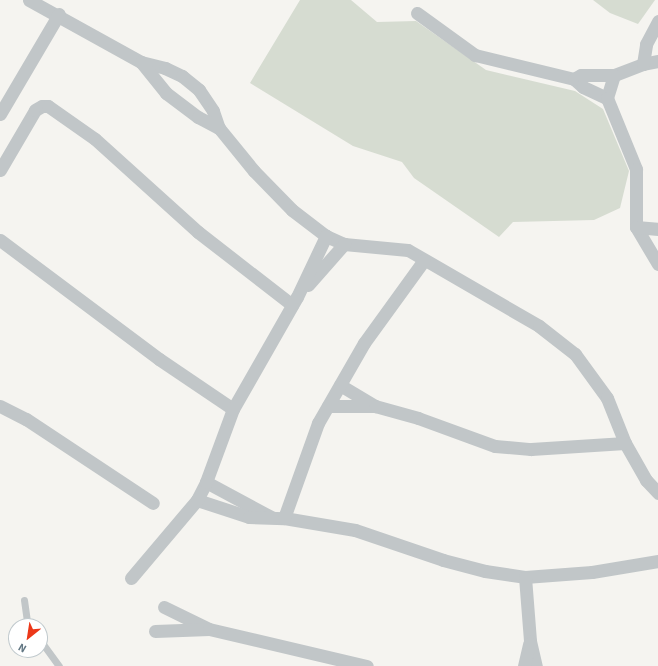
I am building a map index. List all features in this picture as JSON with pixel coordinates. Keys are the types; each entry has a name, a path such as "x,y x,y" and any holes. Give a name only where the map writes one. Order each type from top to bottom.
{"street":[{"path":"29,0 59,14 141,62 165,68 182,76 199,90 214,111 219,128"},
{"path":"417,12 475,55 574,79 583,87 607,98"},
{"path":"0,114 59,14"},
{"path":"643,64 646,44 658,21"},
{"path":"574,79 581,75 614,75 643,64 658,61"},
{"path":"141,62 166,93 198,117 219,128 267,184 292,210 326,236 344,244 408,250 539,326 575,354 607,398 626,443 646,480 658,493"},
{"path":"614,75 607,98 636,169 636,227 658,264"},
{"path":"0,170 35,110 42,106 48,106 95,139 198,232 295,301"},
{"path":"636,227 658,229"},
{"path":"131,578 197,500 206,482 232,409 295,301 326,236"},
{"path":"0,240 159,359 232,409"},
{"path":"295,301 344,244"},
{"path":"278,518 297,478 318,423 364,343 424,260"},
{"path":"340,385 375,406 418,418 495,446 531,449 626,443"},
{"path":"0,396 26,419"},
{"path":"0,406 26,419 153,503"},
{"path":"328,406 375,406"},
{"path":"206,482 278,518"},
{"path":"197,500 249,518 278,518 355,530 443,560 485,571 525,577 592,572 658,561"},
{"path":"525,577 530,641 536,666"},
{"path":"164,607 209,629 367,666"},
{"path":"155,631 209,629"},
{"path":"524,666 530,641"}],"lane":[{"path":"24,600 27,618"},
{"path":"48,651 59,666"}],"shaded area":[{"path":"300,0 351,0 377,22 416,21 486,70 575,91 603,109 629,171 620,208 594,220 513,222 499,237 414,178 402,162 353,146 250,83"},
{"path":"593,0 655,0 638,24 610,13"}]}
